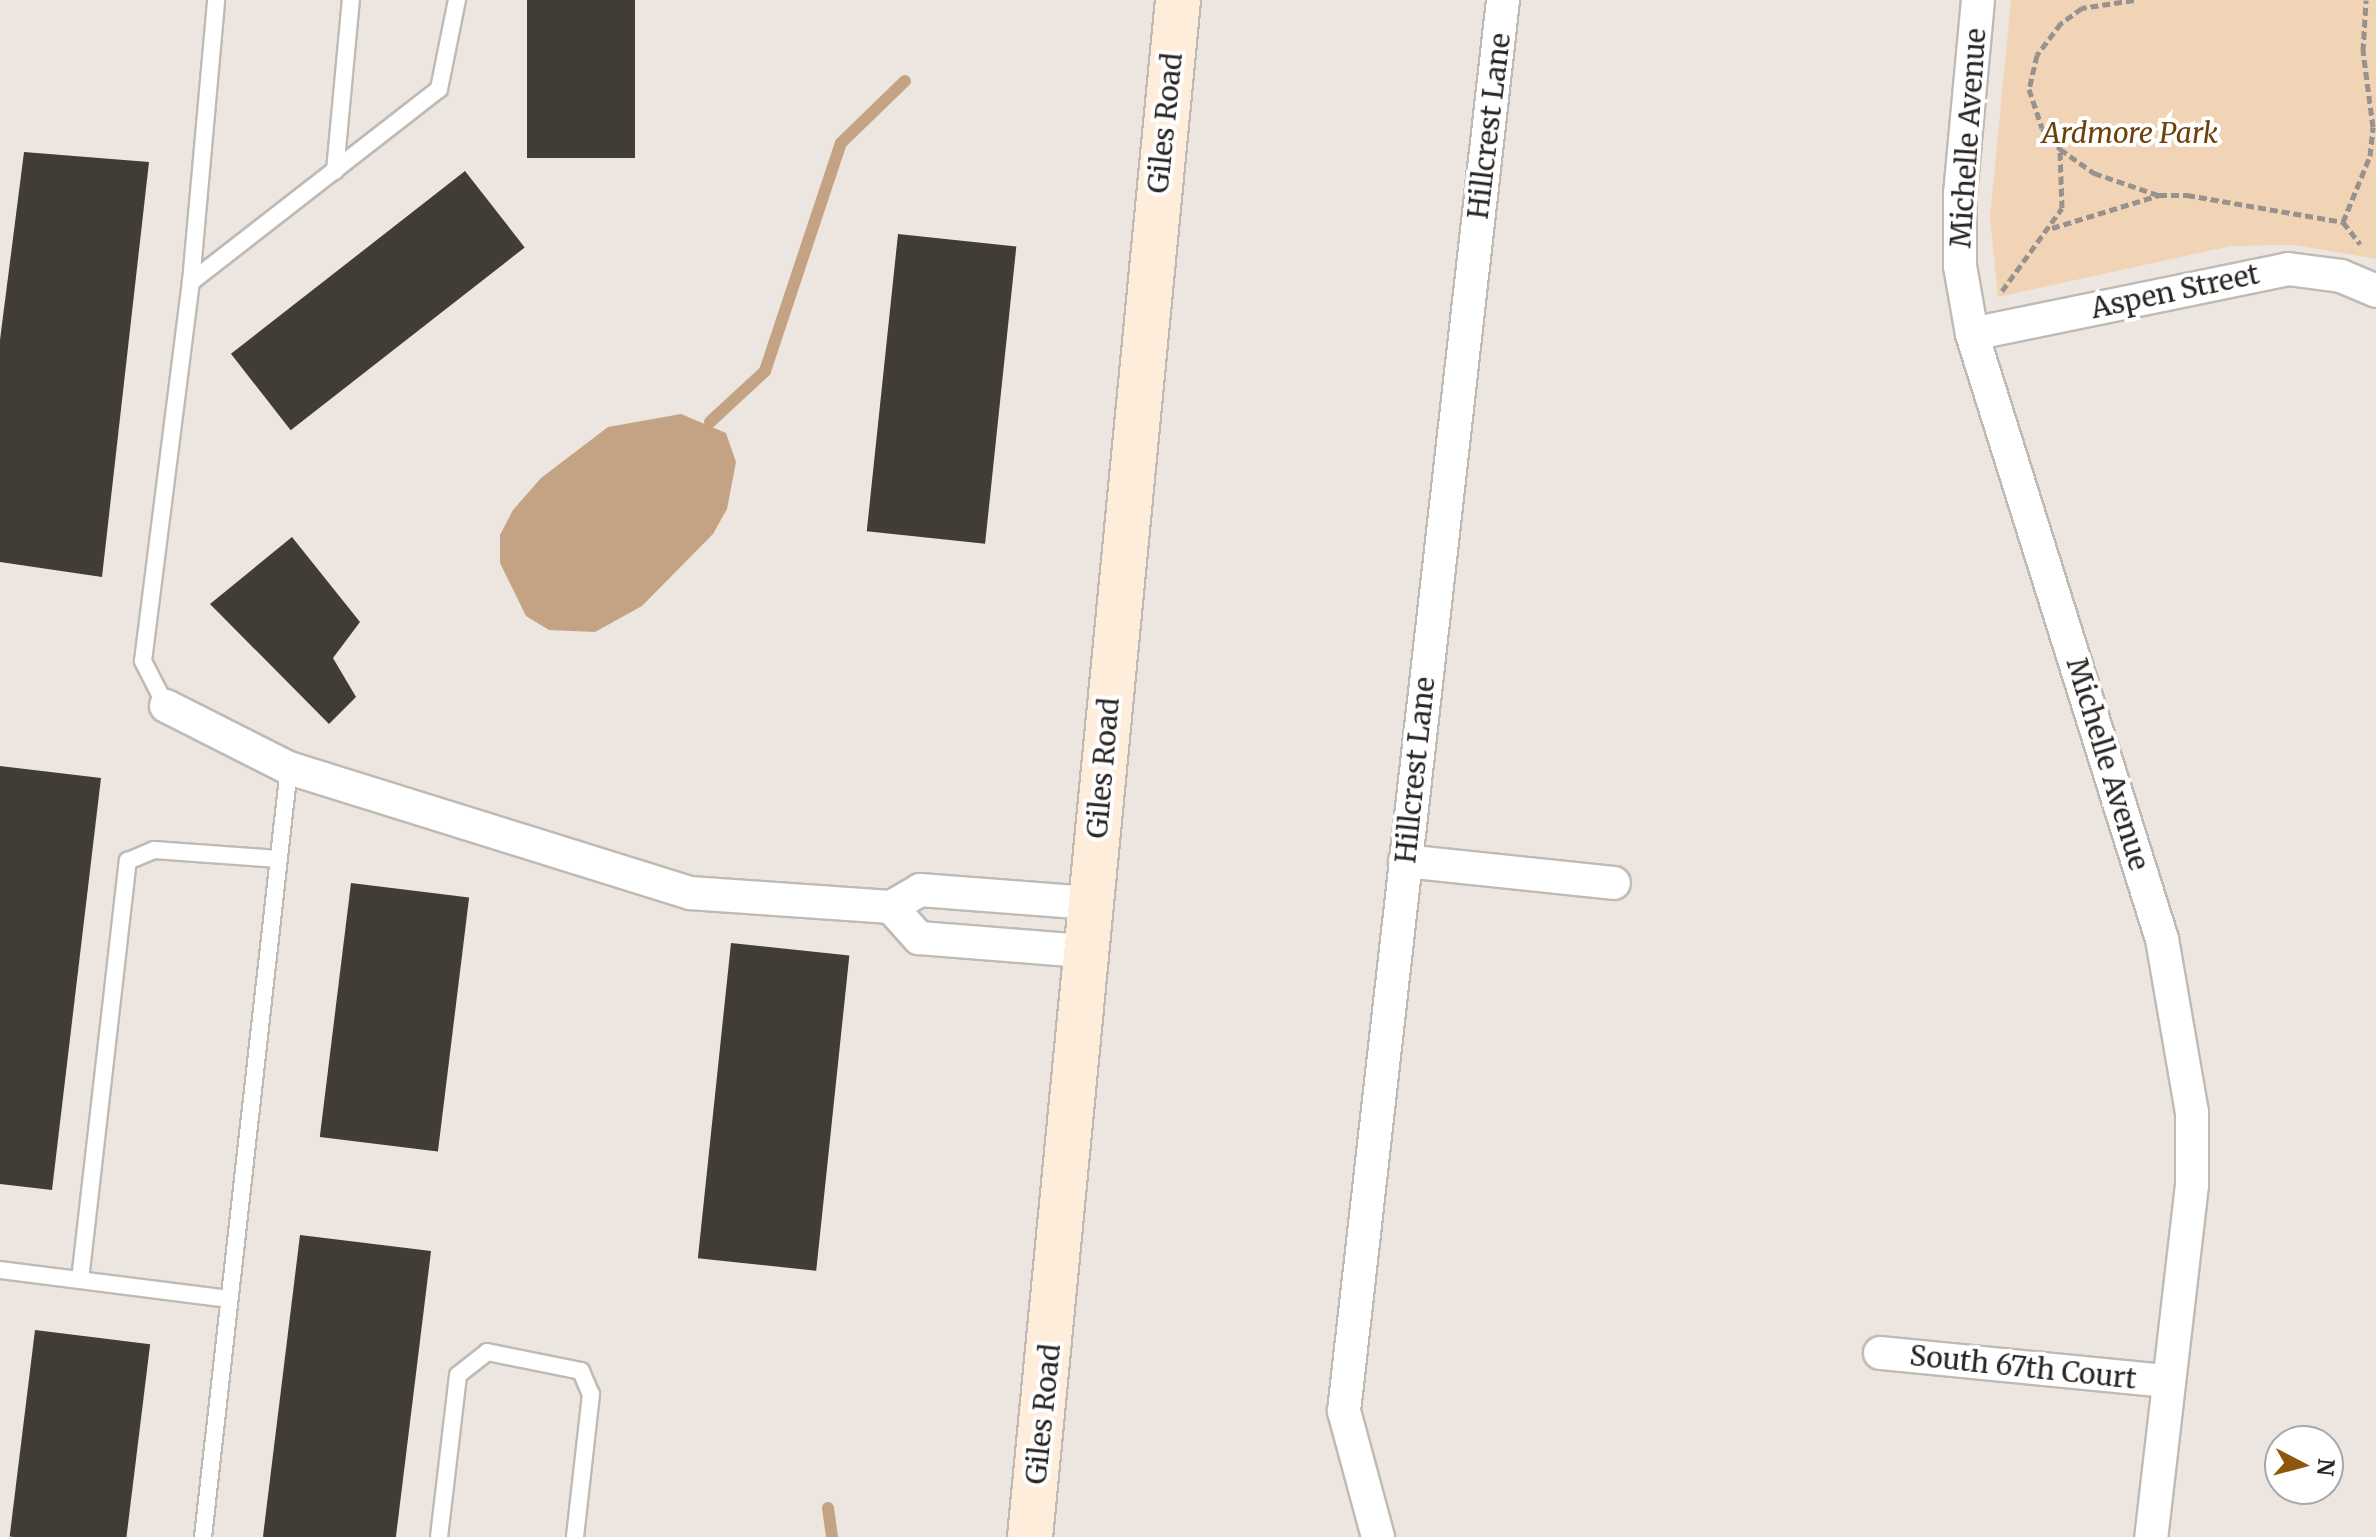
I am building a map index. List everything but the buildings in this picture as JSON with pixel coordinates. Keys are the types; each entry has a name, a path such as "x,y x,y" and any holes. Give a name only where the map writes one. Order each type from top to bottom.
{"street":[{"name":"Giles Road","path":"1030,1537 1178,0"},
{"name":"Hillcrest Lane","path":"1378,1537 1344,1411 1503,0"},
{"name":"Michelle Avenue","path":"1978,0 1960,194 1960,266 1972,334 2148,893 2182,1026 2192,1185 2151,1537"},
{"name":"Aspen Street","path":"1972,334 2288,269 2341,276 2376,291"},
{"path":"166,706 289,768 690,893 891,907 920,890 1090,903"},
{"path":"1405,861 1614,883"},
{"path":"891,907 919,938 1086,951"},
{"name":"South 67th Court","path":"1880,1353 2167,1381"}],"lane":[{"path":"166,706 143,661 191,282 216,0"},
{"path":"335,171 351,0"},
{"path":"191,282 439,89 457,0"},
{"path":"203,1537 289,768"},
{"path":"80,1280 128,861 154,850 279,859"},
{"path":"0,1270 229,1299"},
{"path":"439,1537 458,1375 487,1352 581,1371 591,1394 575,1537"}],"path":[{"path":"2080,0 2082,8"},
{"path":"2134,0 2082,8 2047,38 2029,89 2042,128 2060,149 2094,173 2159,195 2216,198 2343,222 2370,156 2373,127 2366,0"},
{"path":"1972,334 2052,228 2065,189 2060,149"},
{"path":"2052,228 2159,195"}],"green space":[{"name":"Ardmore Park","path":"2011,0 2376,0 2376,259 2295,245 2231,246 1998,297 1990,217"}],"shaded area":[{"path":"681,414 726,433 736,462 727,509 713,534 642,606 595,632 549,630 526,616 500,563 500,535 513,510 541,478 608,427"}],"waterway":[{"path":"710,422 765,371 841,143 905,81"},
{"path":"828,1508 832,1537"}]}
